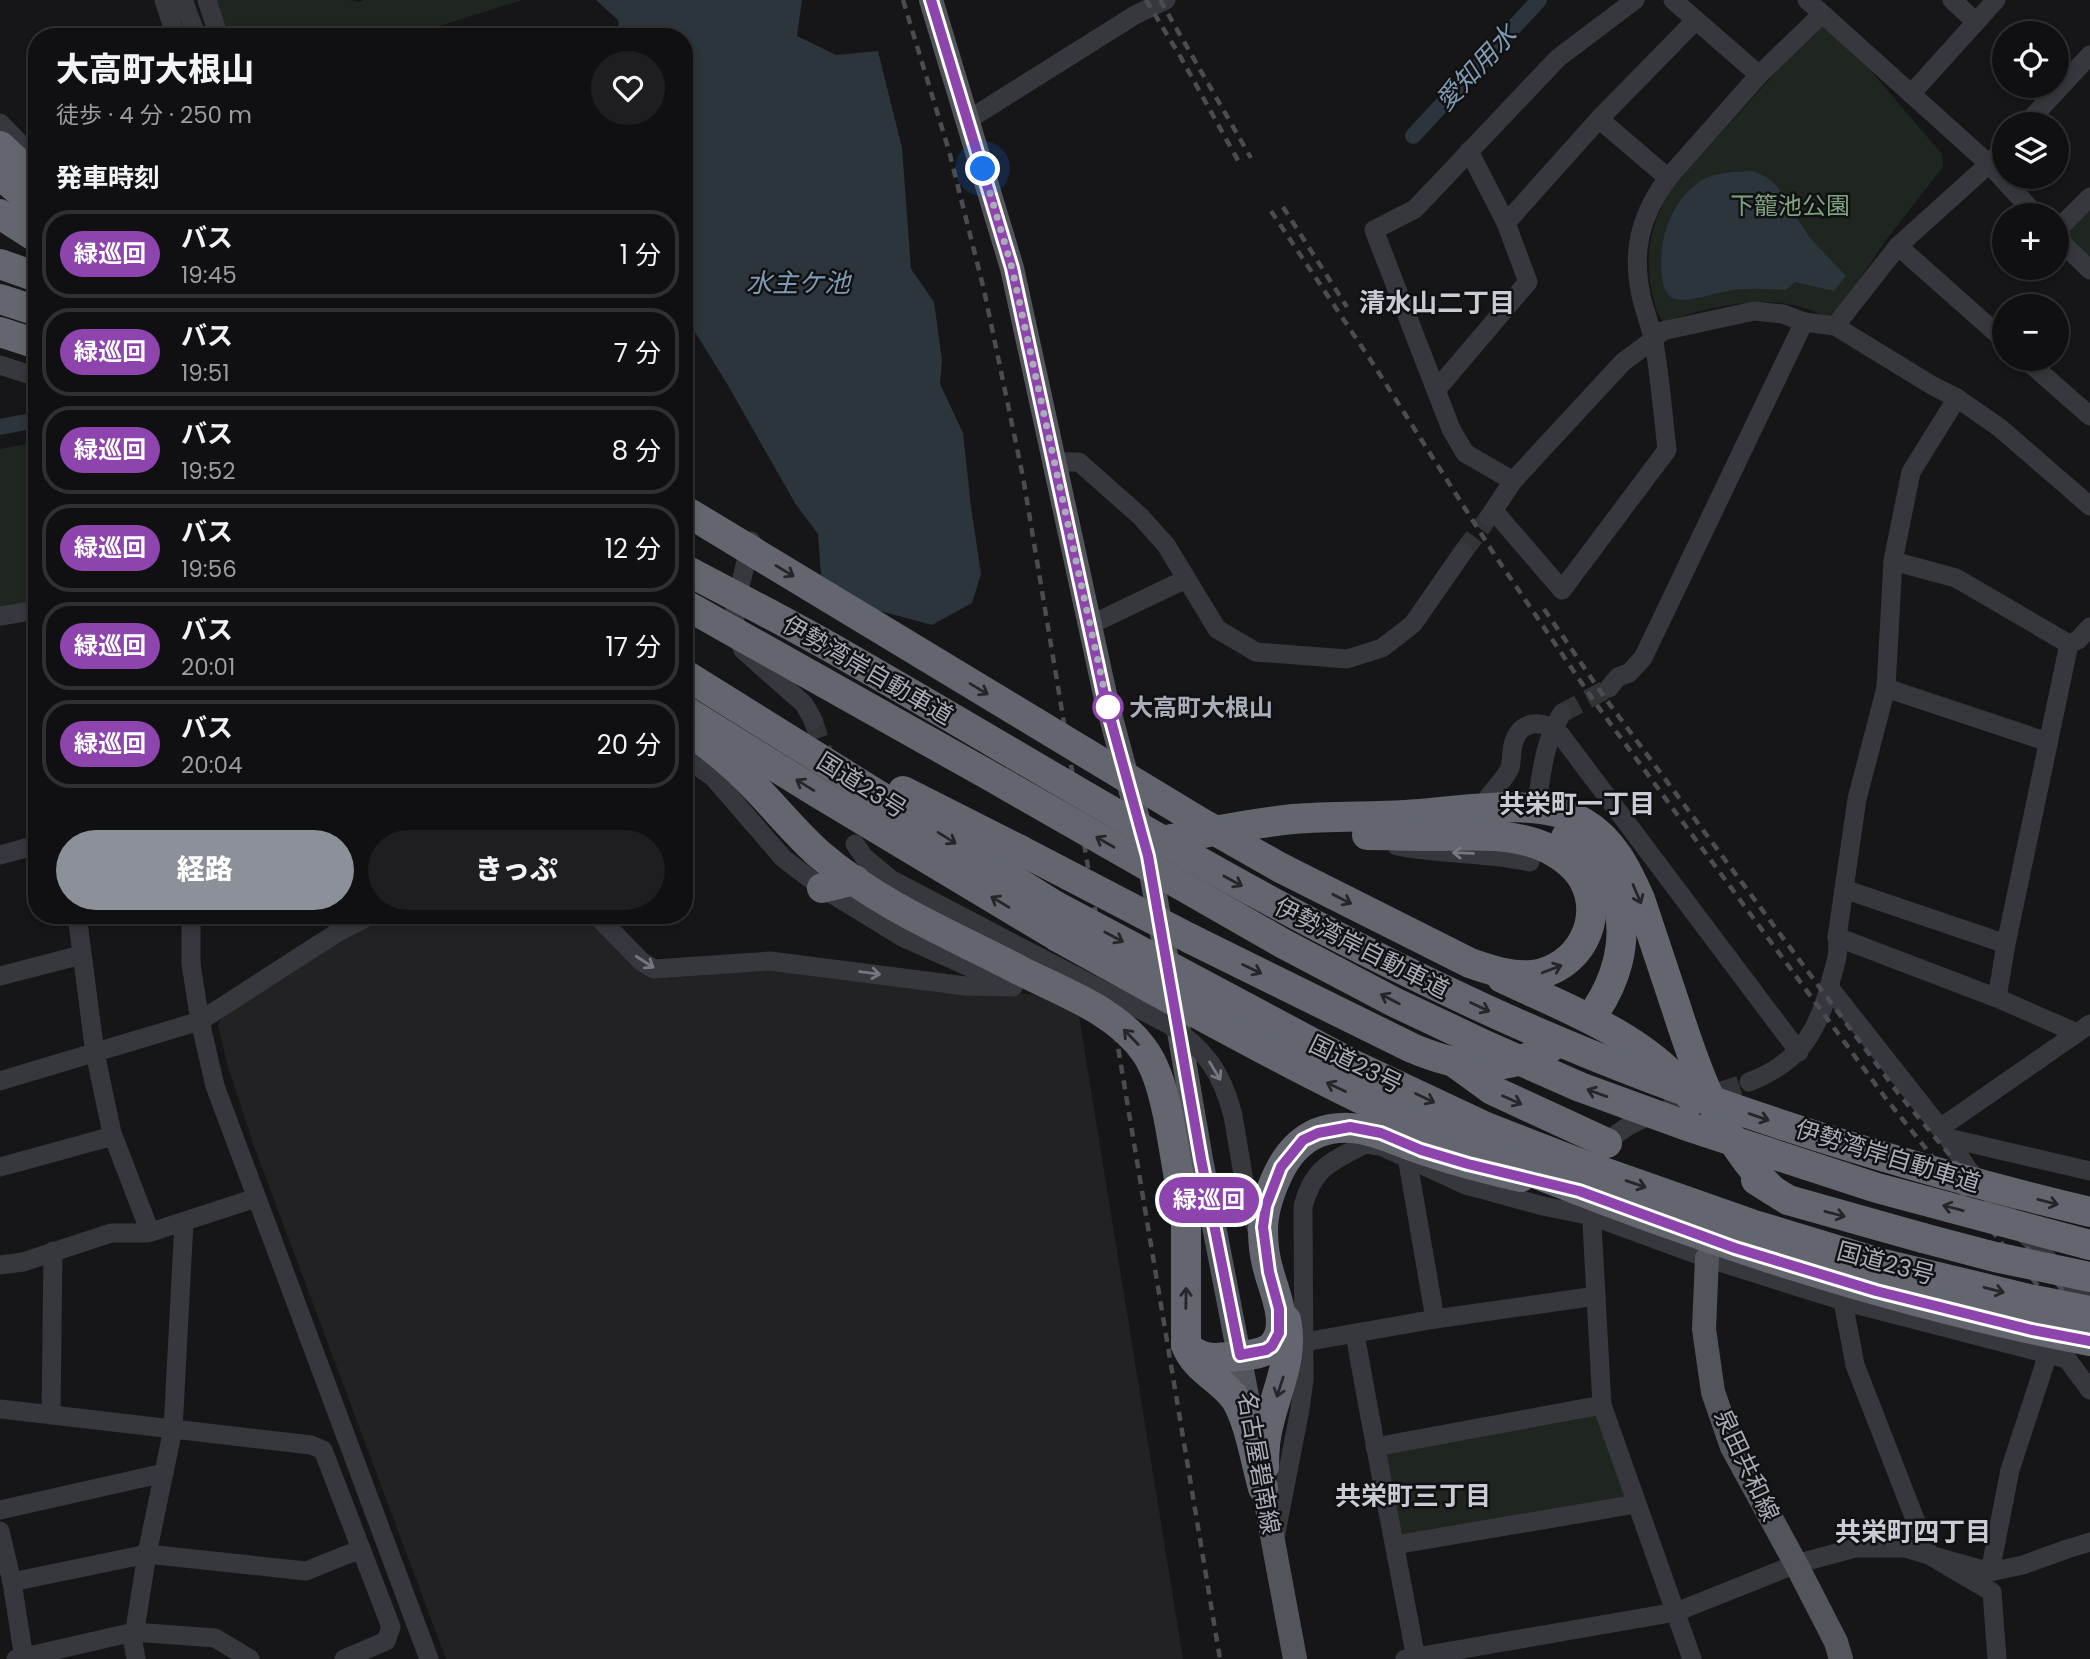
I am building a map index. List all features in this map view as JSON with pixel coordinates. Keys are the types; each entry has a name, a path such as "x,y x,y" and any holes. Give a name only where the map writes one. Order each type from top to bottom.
{"highway":[{"path":"0,146 28,172"},
{"path":"0,175 28,198"},
{"path":"0,194 28,217"},
{"path":"0,214 28,232"},
{"path":"0,234 28,243"},
{"path":"0,248 28,269"},
{"path":"0,257 28,271"},
{"path":"0,264 28,273"},
{"path":"0,299 28,308"},
{"path":"0,332 28,334"},
{"path":"0,332 28,341"},
{"path":"0,346 28,353"},
{"path":"693,515 1281,868 1610,1030 1639,1047 1664,1064 1683,1085 1738,1164 1788,1200 1995,1257 2086,1296"},
{"path":"693,552 1022,747 1194,859"},
{"name":"伊勢湾岸自動車道","path":"693,574 838,652 1282,908 1449,993 1553,1040 1653,1080 1763,1119 2003,1191 2090,1212"},
{"name":"伊勢湾岸自動車道","path":"693,609 1293,949 1394,1002 1487,1046 1580,1087 1687,1126 1877,1188 2090,1244"},
{"path":"693,621 992,777"},
{"name":"国道23号","path":"693,680 1054,905 1352,1064 1486,1127 1589,1167 1751,1224 1880,1263 2086,1296"},
{"path":"722,699 1191,939 1412,1048 1455,1063 1495,1066 1533,1057 1551,1047"},
{"name":"国道23号","path":"693,716 818,793 1038,954 1262,1049 1341,1089 1586,1203 1876,1291 2032,1330 2090,1341"},
{"path":"693,734 738,770 820,855 855,880 909,913 1038,954 1130,1034 1145,1052 1154,1069 1169,1119 1186,1219 1186,1345 1194,1361 1226,1387 1241,1410 1263,1488"},
{"path":"1146,850 1256,824 1294,819 1524,808 1564,815 1583,823 1600,835 1628,872 1640,899 1698,1075 1741,1156 1772,1190"},
{"path":"1146,850 1374,828 1503,821 1549,829 1580,845 1593,858 1612,887 1621,919 1622,937 1615,974 1596,1010"},
{"path":"1319,834 1498,836 1539,845 1556,853 1571,865 1582,878 1591,909 1583,942 1574,954 1562,965 1531,975 1514,975 1470,963"},
{"path":"822,888 855,880"},
{"path":"1455,1063 1492,1090 1607,1143"},
{"path":"1263,1488 1268,1425 1287,1357 1287,1324 1265,1254 1263,1227 1266,1206 1281,1167 1303,1140 1318,1133 1350,1127 1364,1129 1586,1203"},
{"path":"1186,1345 1193,1352 1209,1358 1266,1350 1277,1340 1280,1322 1277,1297"}],"main road":[{"name":"名古屋碧南線","path":"931,0 1012,268 1105,699 1146,850 1295,1659"},
{"name":"泉田共和線","path":"1707,1258 1704,1329 1713,1392 1732,1447 1796,1564 1836,1642 1841,1659"}],"street":[{"path":"164,0 173,28"},
{"path":"183,0 194,28"},
{"path":"207,0 216,28"},
{"path":"968,120 1135,15 1166,0"},
{"path":"1513,481 1465,453 1451,429 1374,230 1415,209 1558,58 1634,0"},
{"path":"1673,0 1759,75"},
{"path":"1807,0 1989,164 2025,203"},
{"path":"1952,0 1976,22"},
{"path":"1911,94 1996,0"},
{"path":"1822,14 1759,75 1668,178 1657,192 1641,226 1637,247 1637,274 1653,340 1667,450 1562,590 1491,514 1513,481 1623,362 1653,340 1662,331 1754,311 1783,314 1804,322 1835,326 1956,398 2000,428 2090,506"},
{"path":"1506,223 1600,119 1696,20"},
{"path":"2037,112 2090,55"},
{"path":"1600,119 1668,178"},
{"path":"0,123 28,152"},
{"path":"1437,389 1528,282 1506,223 1469,151"},
{"path":"1835,326 1898,246 1992,161"},
{"path":"2069,218 2090,197"},
{"path":"1898,246 1992,329"},
{"path":"2069,250 2090,270"},
{"path":"1609,688 1618,677 1629,673 1643,658 1804,322"},
{"path":"0,366 28,374"},
{"path":"2039,371 2090,416"},
{"path":"1748,1082 1768,1075 1798,1052 1815,1028 1829,988 1839,950 1837,937 1857,799 1886,688 1893,561 1911,472 1956,398"},
{"path":"1055,461 1079,462 1149,526 1166,545 1217,629 1256,652 1347,659 1382,648 1413,624 1463,552"},
{"path":"693,504 752,537 735,607 735,628 743,650 798,698 813,720"},
{"path":"1893,561 1956,578 2069,644"},
{"path":"1090,625 1186,579"},
{"path":"0,616 28,611"},
{"path":"2069,644 2078,640 2090,627"},
{"path":"1997,998 2069,644"},
{"path":"1886,688 2049,742"},
{"path":"1539,789 1545,752 1558,720"},
{"path":"1481,809 1486,797 1510,767 1517,734 1534,723 1558,720"},
{"path":"1558,720 1560,734 1798,1052"},
{"path":"605,924 642,962 654,969 771,961 966,986 1013,987 902,937 822,888 783,858 713,777 693,763"},
{"path":"1374,835 1395,846 1424,852 1531,858"},
{"path":"855,844 864,857 892,880 1168,1024 1196,1044 1215,1068 1228,1098 1246,1192 1265,1254"},
{"path":"0,855 28,847"},
{"path":"820,855 822,888"},
{"path":"1844,889 2006,944"},
{"path":"78,924 95,1053 113,1136 150,1232"},
{"path":"191,924 191,964 200,1021 215,1086 429,1659"},
{"path":"0,1081 200,1021 354,924"},
{"path":"1837,937 2084,1028"},
{"path":"0,976 82,955"},
{"path":"1829,988 1944,1133 1966,1168 2086,1296"},
{"path":"1944,1133 2084,1028"},
{"path":"1666,1109 1629,1125 1600,1151 1590,1177 1586,1203 1596,1296 1602,1405 1692,1659"},
{"path":"1944,1133 2090,1171"},
{"path":"0,1167 113,1136"},
{"path":"1274,1545 1300,1409 1305,1342 1303,1207 1308,1186 1319,1171 1365,1143 1407,1157 1466,1185 1543,1206 1586,1203 1707,1258 1843,1301 2067,1359 2090,1390"},
{"path":"1407,1157 1435,1320"},
{"path":"0,1265 23,1262 111,1233 150,1232 256,1198"},
{"path":"136,1659 133,1642 147,1554 173,1429 184,1222"},
{"path":"2086,1296 2090,1244"},
{"path":"51,1414 53,1251"},
{"path":"1305,1342 1596,1296"},
{"path":"1843,1301 1855,1365 1929,1555 1992,1592 1997,1659"},
{"path":"1355,1334 1395,1545 1413,1658 1676,1612 1796,1564 1855,1548 1905,1548 1990,1572 2023,1565 2090,1542"},
{"path":"1990,1572 2010,1471 2048,1354"},
{"path":"1375,1447 1602,1405"},
{"path":"0,1409 311,1445 323,1450 391,1627 386,1641 344,1659"},
{"path":"0,1510 164,1473"},
{"path":"1395,1545 1636,1504"},
{"path":"0,1531 12,1582 21,1658 135,1632 215,1638 250,1659"},
{"path":"12,1582 147,1554 306,1571 361,1549"}],"shaded area":[{"path":"372,924 601,924 637,961 774,966 938,988 1042,995 1079,1016 1183,1659 446,1659 255,1149 228,1067 218,1025 227,1012 344,937"}],"green space":[{"path":"217,0 522,0 433,28 225,28"},
{"name":"下籠池公園","path":"1829,22 1942,154 1943,167 1889,236 1845,300 1827,318 1807,309 1766,302 1704,310 1664,322 1658,313 1650,282 1649,252 1655,225 1666,198 1674,185 1820,23"},
{"path":"2090,197 2090,270 2069,250 2069,222"},
{"path":"28,444 28,605 0,610 0,449"},
{"path":"1602,1405 1636,1504 1395,1545 1375,1447"}],"water":[{"name":"水主ケ池","path":"596,0 802,0 797,36 836,55 878,51 902,148 911,269 934,302 942,360 940,384 963,433 981,574 972,603 932,625 858,605 821,575 818,534 795,503 693,329 693,28 619,28 618,20"},
{"path":"1751,171 1763,175 1780,190 1812,240 1846,276 1834,291 1795,282 1786,290 1739,289 1688,300 1672,298 1663,283 1661,255 1667,227 1679,202 1699,182 1711,176"}],"waterway":[{"name":"愛知用水","path":"1413,136 1539,0"},
{"name":"愛知用水","path":"0,427 28,422"}],"tunnel":[{"path":"1463,552 1489,517"},
{"path":"1562,713 1609,688"},
{"path":"813,720 828,766"},
{"path":"1666,1109 1749,1082"}],"railway":[{"path":"903,0 949,151 984,290 1023,477 1220,1659"},
{"path":"1146,0 1240,164"},
{"path":"1160,0 1251,158"},
{"path":"1283,207 1347,307"},
{"path":"1271,211 1370,359 1494,554 1596,704 1887,1100 2004,1246 2090,1346"},
{"path":"1544,609 1605,698 1898,1093 2090,1323"}],"bus line":[{"name":"緑巡回","path":"931,0 1012,268 1105,699 1148,856 1201,1159 1240,1355 1266,1350 1277,1340 1279,1333 1279,1309 1265,1254 1263,1227 1266,1206 1281,1167 1303,1140 1318,1133 1350,1127 1381,1133 1421,1150 1468,1164 1579,1191 1735,1248 1876,1291 2032,1330 2090,1341"}],"place":[{"name":"大高町大根山","path":"1108,707"}],"district":[{"name":"清水山二丁目","path":"1437,303"},
{"name":"共栄町一丁目","path":"1577,804"},
{"name":"共栄町三丁目","path":"1413,1496"},
{"name":"共栄町四丁目","path":"1913,1532"}],"route":[{"path":"983,169 1012,268 1108,707"}]}
